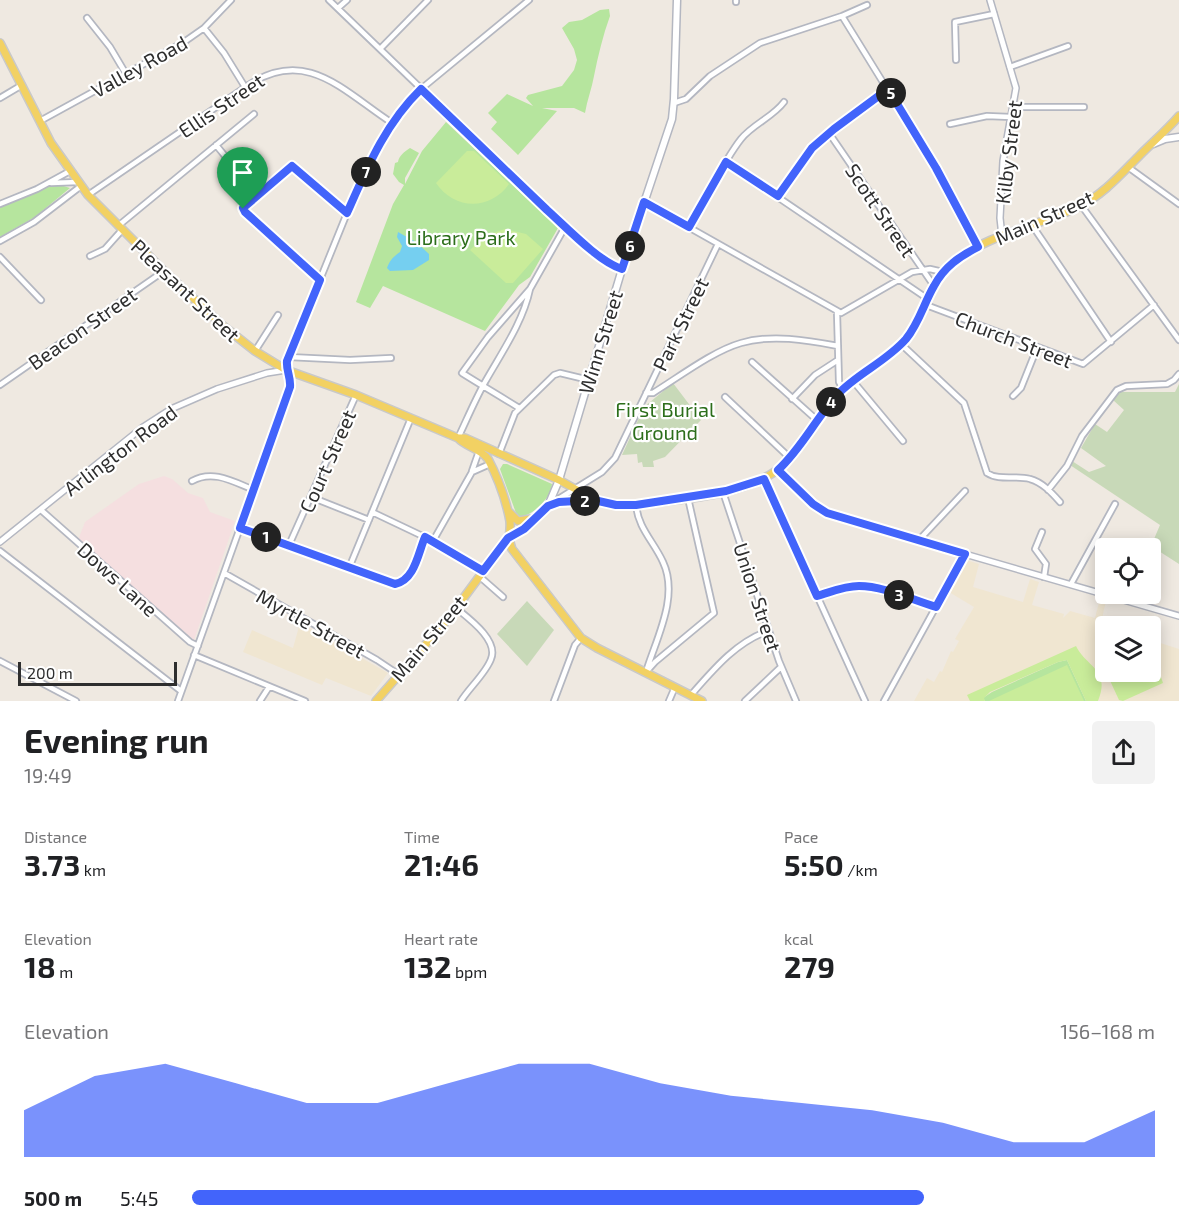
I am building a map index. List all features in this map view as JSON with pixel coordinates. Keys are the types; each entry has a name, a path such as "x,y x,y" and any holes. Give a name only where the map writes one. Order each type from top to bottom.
{"main road":[{"name":"Winn Street","path":"548,506 559,480 622,269 672,119 677,0"},
{"name":"Pleasant Street","path":"0,43 51,143 79,184 120,228 206,312 255,351 286,370 411,417 458,438 485,455 507,508 510,524 508,538"},
{"name":"Main Street","path":"376,701 456,608 508,538 520,532 548,506 563,501 594,500 616,505 636,505 723,492 764,479 790,458 843,389 901,344 914,328 943,272 956,260 1002,236 1082,205 1104,190 1175,123"},
{"path":"1148,147 1160,141 1179,137 1175,123"},
{"name":"Pleasant Street","path":"458,438 465,438 559,480"},
{"path":"490,464 511,460"},
{"name":"Main Street","path":"559,480 594,500"},
{"path":"507,508 518,521 534,518"},
{"path":"508,538 512,549 581,638 702,701"}],"street":[{"name":"Valley Road","path":"40,121 184,42 204,28 231,0"},
{"path":"329,0 566,227 600,257 614,267 622,269"},
{"path":"338,8 347,0"},
{"path":"380,49 428,0"},
{"path":"178,701 290,387 291,381 286,370 289,357 371,160 392,123 421,89 529,0"},
{"name":"Kilby Street","path":"990,0 1016,88 1002,167 1000,218 1002,236"},
{"path":"674,103 686,99 710,76 760,43 842,16 867,5"},
{"path":"956,60 956,22 994,14"},
{"path":"842,16 936,168 978,247"},
{"path":"87,18 110,47 126,74"},
{"path":"204,28 246,87"},
{"path":"1010,67 1068,46"},
{"name":"Ellis Street","path":"88,195 270,72 289,69 307,71 330,81 392,123"},
{"path":"0,98 22,85"},
{"path":"778,196 808,152 829,133 888,89"},
{"path":"689,227 726,162 746,133 784,102"},
{"path":"1013,107 1084,107"},
{"path":"90,256 105,249 120,228 254,114"},
{"path":"950,124 987,116 1011,117"},
{"name":"Scott Street","path":"829,133 934,286"},
{"path":"216,145 257,195"},
{"name":"Church Street","path":"726,162 898,279 927,302 1037,348 1083,364 1154,305"},
{"path":"320,280 243,208 292,166 347,213"},
{"path":"1128,167 1179,204"},
{"path":"0,204 70,171"},
{"path":"46,184 54,182 79,184"},
{"path":"0,241 34,222 79,184"},
{"path":"644,202 837,312 845,312 912,272 933,269 943,272"},
{"path":"1082,205 1179,339"},
{"path":"1032,225 1111,342"},
{"path":"519,408 462,373 488,337 530,289 566,227"},
{"name":"Park Street","path":"548,506 606,469 615,458 718,244"},
{"path":"0,257 41,300"},
{"name":"Beacon Street","path":"0,385 164,271"},
{"path":"458,438 483,386 517,325 527,304 530,289"},
{"path":"837,312 839,382 843,389"},
{"path":"255,351 279,315"},
{"path":"646,393 653,393 717,354 743,342 758,339 788,340 837,346"},
{"path":"901,344 964,403 987,473 994,477 1030,479 1048,490 1060,502"},
{"path":"1013,396 1021,388 1037,348"},
{"path":"289,357 350,360 391,358"},
{"path":"792,399 820,370 838,360"},
{"path":"752,362 818,421"},
{"name":"Arlington Road","path":"0,542 139,431 171,409 216,389 286,370"},
{"path":"499,454 512,418 519,408 557,373 589,380"},
{"path":"1048,490 1067,465 1082,436 1116,391 1126,386 1167,384 1179,374"},
{"path":"853,381 903,441"},
{"name":"Court Street","path":"289,545 356,395"},
{"path":"725,398 790,458"},
{"path":"349,568 411,417"},
{"path":"433,541 472,472 479,451"},
{"path":"472,472 490,464"},
{"path":"778,470 813,504 827,513 1179,616"},
{"path":"192,481 202,476 215,476 254,490"},
{"path":"764,479 866,701"},
{"path":"919,540 964,491"},
{"name":"Union Street","path":"723,492 768,631 796,701"},
{"path":"311,497 369,520"},
{"path":"646,672 714,614 688,498"},
{"path":"1071,584 1114,504"},
{"path":"636,505 641,525 666,568 669,596 646,672"},
{"name":"Dows Lane","path":"41,510 190,642 198,646"},
{"path":"372,512 433,541 481,573 503,597"},
{"path":"240,528 389,583 399,584 412,571 425,537"},
{"path":"1042,532 1035,549 1046,563 1044,577"},
{"path":"0,551 181,692"},
{"path":"884,701 965,554"},
{"name":"Myrtle Street","path":"224,573 398,674"},
{"path":"817,596 848,587 861,586 886,591 936,607"},
{"path":"456,608 482,630 492,654 489,663 461,701"},
{"path":"692,695 736,648 768,631"},
{"path":"554,701 575,645 581,638"},
{"path":"194,655 305,701"},
{"path":"0,661 72,700"},
{"path":"745,701 781,667"},
{"path":"260,701 270,687"},
{"path":"669,701 675,687"}],"shaded area":[{"path":"164,476 172,479 188,493 203,498 210,512 235,521 194,640 78,540 85,522 139,484"},
{"path":"966,560 979,564 973,587 1023,602 1030,579 1039,582 1032,605 1064,614 1063,618 1070,611 1095,618 1095,682 1161,682 1161,643 1179,649 1179,701 914,701 927,678 934,682 940,671 942,672 951,651 953,652 959,641 955,639 974,607 949,592"},
{"path":"1099,604 1105,604 1103,616 1096,616"},
{"path":"300,623 388,673 371,696 326,678 322,685 243,652 252,630 293,648"}],"green space":[{"path":"609,9 610,16 585,113 574,108 542,108 557,111 518,155 491,129 497,122 488,113 507,94 533,106 526,98 528,95 562,86 574,70 577,60 574,49 562,28 569,22 582,20 600,10"},
{"name":"Library Park","path":"446,122 558,228 530,277 519,285 485,331 383,286 370,308 356,302 393,204 404,185 393,174 395,163 410,148 419,153 405,178 405,184 422,151"},
{"path":"467,151 474,151 509,184 501,193 482,203 472,204 452,198 436,183"},
{"path":"57,184 70,188 35,217 0,237 0,207"},
{"path":"505,229 526,234 543,249 513,283 506,283 470,250 484,236"},
{"name":"First Burial Ground","path":"673,383 701,420 665,457 653,461 654,467 643,467 642,462 638,463 637,454 622,455 644,407"},
{"path":"1179,384 1179,564 1161,552 1161,538 1154,538 1160,525 1070,465 1072,461 1089,472 1106,466 1081,448 1095,424 1107,432 1124,410 1113,400 1120,392 1175,392"},
{"path":"503,464 552,484 549,495 529,514 518,517 500,469"},
{"path":"527,601 554,630 527,666 497,634"},
{"path":"1076,646 1095,668 1095,682 1101,682 1098,701 1086,701 1067,660 990,692 984,698 985,701 970,701 967,695"},
{"path":"1067,660 1086,701 985,701 983,698 1058,662"},
{"path":"1067,665 1084,701 989,701"},
{"path":"1161,677 1163,683 1123,701 1119,700 1111,682 1161,682"}],"water":[{"path":"398,232 416,242 429,254 429,260 413,270 390,271 387,268 388,265 400,252 402,246 397,237"}],"route":[{"path":"421,89 566,227 600,257 614,267 622,269 644,202 689,227 726,162 778,196 812,148 888,89 936,168 978,247 956,260 943,272 932,289 917,323 906,338 897,348 840,392 792,456 778,470 813,504 827,513 965,554 936,607 886,591 861,586 848,587 817,596 764,479 726,491 636,505 616,505 594,500 559,502 548,506 524,529 508,538 483,571 425,537 411,573 399,584 389,583 240,528 290,387 291,381 286,370 287,361 320,280 243,209 292,166 347,213 382,138 402,109 421,89"}]}
